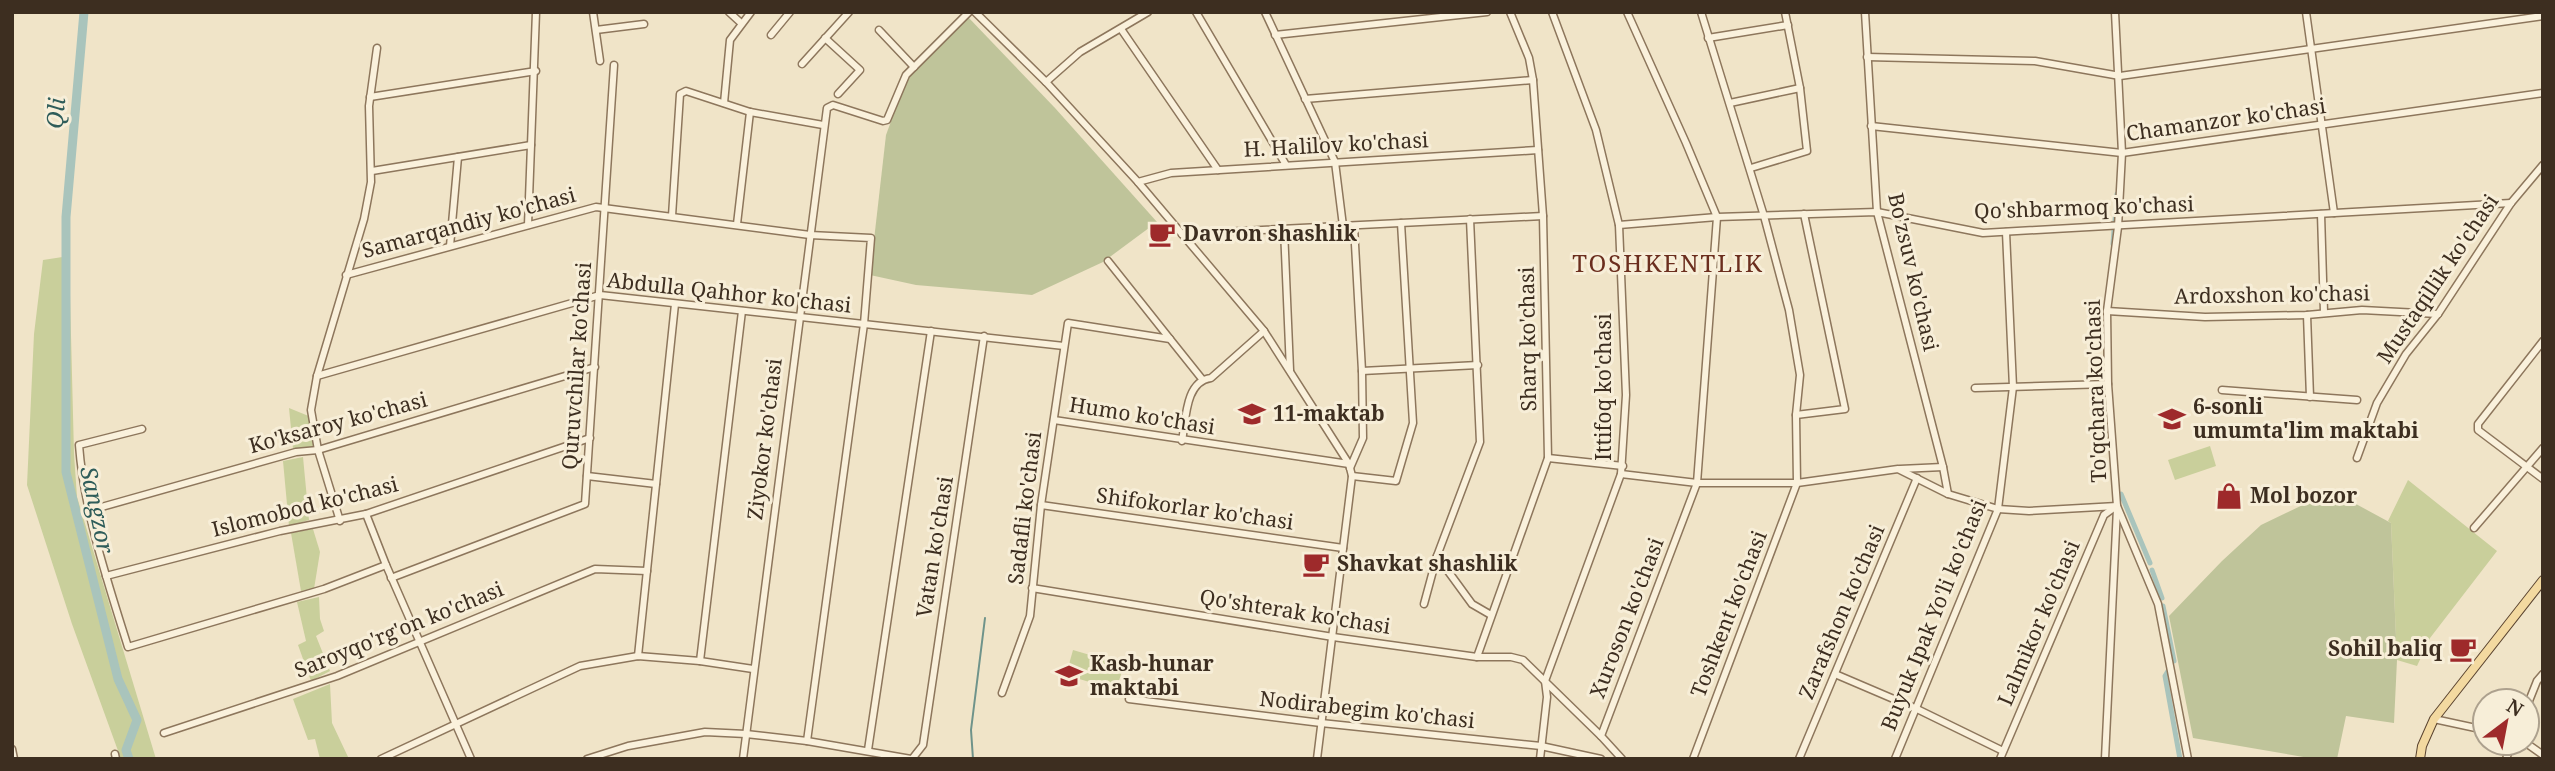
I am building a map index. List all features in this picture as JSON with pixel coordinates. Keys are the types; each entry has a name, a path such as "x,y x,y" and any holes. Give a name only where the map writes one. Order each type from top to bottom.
{"main road":[{"path":"2420,759 2422,746 2434,719 2543,580"}],"street":[{"path":"528,225 536,71 536,12"},
{"path":"593,12 600,61"},
{"path":"729,12 741,23"},
{"path":"724,103 730,40 751,12"},
{"path":"771,35 790,12"},
{"path":"802,64 849,12"},
{"path":"672,216 680,94 686,91 750,112 823,125 827,108 834,104 883,121 887,120 906,75 970,12"},
{"path":"1046,82 1080,52 1148,12"},
{"path":"1196,12 1286,164"},
{"path":"1265,12 1335,162 1343,226"},
{"path":"1275,35 1487,12"},
{"name":"Sharq ko'chasi","path":"1477,657 1548,458 1543,216 1533,80 1530,58 1510,12"},
{"name":"Ittifoq ko'chasi","path":"1540,759 1548,698 1545,681 1623,466 1626,395 1619,225 1596,130 1552,12"},
{"path":"1627,12 1717,217 1697,482"},
{"path":"1701,12 1751,168 1788,310 1800,375 1796,415 1797,482"},
{"path":"1751,168 1807,152 1800,88 1785,12"},
{"name":"Bo'zsuv ko'chasi","path":"1865,12 1877,212 1948,494"},
{"name":"To'qchara ko'chasi","path":"2115,12 2122,153 2118,227 2107,311 2108,384 2117,506 2158,604 2188,759"},
{"path":"2306,12 2334,213"},
{"path":"979,13 1138,182 1264,331 1349,466 1352,476 1317,759"},
{"path":"1867,57 2035,61 2120,76 2543,16"},
{"path":"596,30 644,24"},
{"path":"1708,38 1788,25"},
{"path":"1121,29 1217,170"},
{"path":"879,30 914,67"},
{"path":"825,38 860,70 838,94"},
{"path":"340,521 318,450 311,411 317,376 364,219 372,171 370,97 377,48"},
{"name":"Quruvchilar ko'chasi","path":"391,578 585,504 614,65"},
{"path":"370,97 536,71"},
{"path":"1304,99 1533,80"},
{"path":"1730,103 1800,88"},
{"name":"Chamanzor ko'chasi","path":"1871,126 2122,153 2543,93"},
{"path":"737,224 750,112"},
{"name":"Ziyokor ko'chasi","path":"743,759 823,125"},
{"path":"372,171 531,145"},
{"name":"H. Halilov ko'chasi","path":"1138,182 1159,175 1286,164 1538,150"},
{"path":"450,246 458,157"},
{"name":"Mustaqillik ko'chasi","path":"2357,458 2376,403 2406,354 2438,314 2511,203 2542,167"},
{"name":"Qo'shbarmoq ko'chasi","path":"1619,225 1717,217 1877,212 1983,233 2511,203"},
{"name":"Samarqandiy ko'chasi","path":"346,275 596,207 810,235 870,238 864,324"},
{"path":"1796,415 1845,409 1804,214"},
{"path":"2321,214 2324,312"},
{"path":"1182,233 1543,216"},
{"path":"1424,604 1437,556 1480,442 1470,219"},
{"path":"1352,476 1396,481 1413,423 1401,223"},
{"path":"1349,466 1363,438 1362,370 1353,226"},
{"path":"1284,229 1290,374"},
{"name":"Buyuk Ipak Yo'li ko'chasi","path":"1895,759 1998,509 2013,387 2006,232"},
{"path":"1108,261 1202,379"},
{"name":"Abdulla Qahhor ko'chasi","path":"317,376 600,295 1064,346"},
{"path":"638,656 675,304"},
{"name":"Ardoxshon ko'chasi","path":"2107,311 2205,317 2307,315 2362,310 2438,314"},
{"path":"700,661 742,311"},
{"path":"2307,315 2310,397"},
{"name":"Sadafli ko'chasi","path":"1002,693 1030,616 1041,505 1068,323 1170,339"},
{"path":"807,741 864,324"},
{"path":"867,750 932,331"},
{"path":"1182,441 1193,387 1202,379 1211,378 1264,331"},
{"name":"Vatan ko'chasi","path":"912,759 923,745 984,337"},
{"path":"2543,341 2478,424 2478,430 2543,479"},
{"path":"1362,370 1478,365"},
{"name":"Ko'ksaroy ko'chasi","path":"91,510 296,452 318,450 595,368"},
{"path":"1975,388 2108,384"},
{"path":"2222,390 2357,400"},
{"name":"Humo ko'chasi","path":"1054,420 1349,466"},
{"path":"142,429 79,445 82,474 106,576 128,647 324,589 386,565"},
{"name":"Islomobod ko'chasi","path":"106,576 280,531 366,514 590,438"},
{"path":"2474,528 2543,447"},
{"path":"1548,458 1623,466"},
{"path":"1621,474 1697,482 1797,482 1898,469 1943,467"},
{"path":"1898,469 1948,494 1998,509 2029,511 2117,506 2105,759"},
{"path":"587,476 656,484"},
{"name":"Zarafshon ko'chasi","path":"1800,759 1917,478"},
{"name":"Xuroson ko'chasi","path":"1601,736 1697,482"},
{"name":"Toshkent ko'chasi","path":"1693,759 1797,482"},
{"name":"Shifokorlar ko'chasi","path":"1041,505 1343,548"},
{"name":"Lalmikor ko'chasi","path":"2000,759 2104,515 2117,506"},
{"path":"366,514 391,578 471,759"},
{"path":"1437,556 1472,604 1491,615"},
{"name":"Saroyqo'rg'on ko'chasi","path":"164,733 337,676 595,569 647,571"},
{"name":"Qo'shterak ko'chasi","path":"1032,588 1332,637 1477,657 1511,657 1523,660 1601,736"},
{"path":"381,759 580,666 638,656 754,669"},
{"path":"1835,674 1917,709 2003,751"},
{"name":"Nodirabegim ko'chasi","path":"1129,699 1541,746 1603,759 1616,752"},
{"path":"2434,719 2471,727"},
{"path":"587,759 628,746 705,732 807,741 912,759"},
{"path":"1601,736 1622,759"},
{"path":"12,749 14,759"}],"green space":[{"path":"968,17 1055,108 1157,222 1103,262 1032,295 916,285 870,275 886,135 908,75"},
{"path":"69,256 77,497 156,759 121,759 72,624 27,485 34,334 43,260"},
{"path":"289,408 311,417 316,447 293,449"},
{"path":"2210,446 2216,466 2175,480 2168,460"},
{"path":"303,457 309,520 289,526 283,461"},
{"path":"2408,480 2497,551 2430,638 2417,666 2397,660 2391,523 2388,521"},
{"path":"2332,491 2391,523 2397,660 2394,723 2346,716 2337,759 2315,759 2193,738 2169,616 2261,525"},
{"path":"313,529 320,552 314,589 301,591 291,533"},
{"path":"319,597 320,619 324,631 316,636 330,671 311,681 298,645 306,641 297,602"},
{"path":"1073,650 1124,665 1116,690 1066,675"},
{"path":"330,684 332,723 349,759 320,759 315,739 308,740 293,699"}],"waterway":[{"name":"Sangzor","path":"84,12 66,217 66,472 118,679 137,720 126,750 129,759"},
{"path":"2115,222 2117,194"},
{"path":"2113,244 2114,230"},
{"path":"2121,494 2150,563"},
{"path":"2152,570 2162,598"},
{"path":"2163,606 2174,661"},
{"path":"973,759 971,730 985,618"},
{"path":"2168,671 2165,676 2180,759"}],"place":[{"name":"Davron shashlik","path":"1162,234"},
{"name":"11-maktab","path":"1252,414"},
{"name":"6-sonli umumta'lim maktabi","path":"2172,419"},
{"name":"Mol bozor","path":"2229,496"},
{"name":"Shavkat shashlik","path":"1316,564"},
{"name":"Sohil baliq","path":"2463,649"},
{"name":"Kasb-hunar maktabi","path":"1069,676"}],"district":[{"name":"TOSHKENTLIK","path":"1668,264"}],"water label":[{"name":"Qli","path":"56,113"}]}
